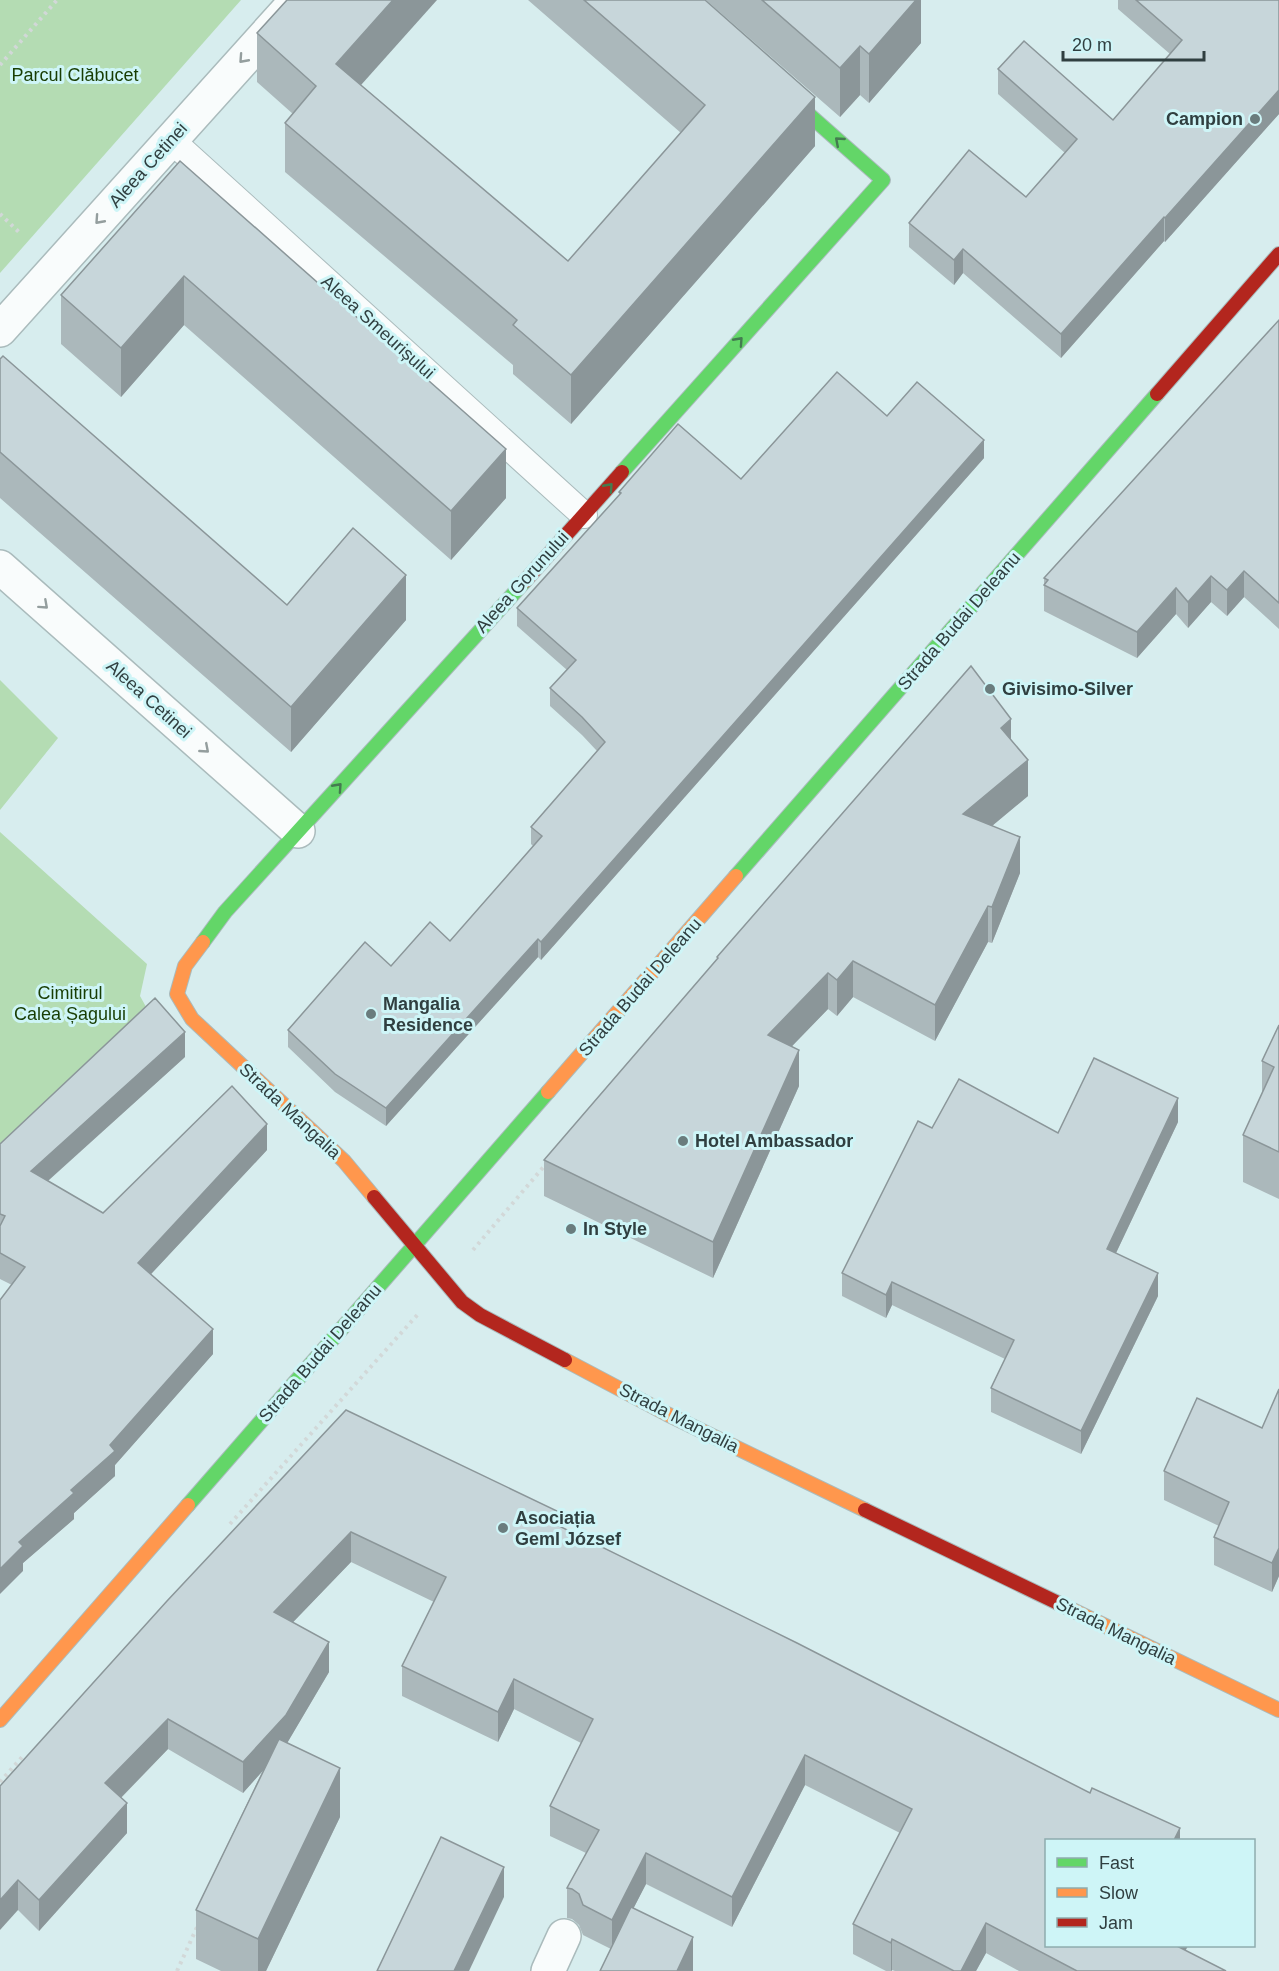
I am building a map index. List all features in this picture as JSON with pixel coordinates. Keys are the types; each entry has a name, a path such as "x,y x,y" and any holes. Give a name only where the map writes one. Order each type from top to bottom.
{"street":[{"name":"Aleea Cetinei","path":"0,330 297,0"},
{"name":"Aleea Gorunului","path":"177,994 185,966 225,912 883,180 767,78"},
{"name":"Strada Budai Deleanu","path":"0,1720 1279,254"},
{"name":"Aleea Cetinei","path":"0,567 298,831"},
{"name":"Strada Mangalia","path":"177,994 192,1019 344,1161 462,1302 480,1315 667,1414 1279,1710"},
{"path":"548,1971 564,1936"}],"lane":[{"name":"Aleea Smeurișului","path":"171,140 584,515"}],"path":[{"path":"0,65 57,0"},
{"path":"0,214 21,234"},
{"path":"177,1971 200,1920"}],"green space":[{"name":"Parcul Clăbucet","path":"0,0 241,0 0,273"},
{"path":"0,680 58,738 0,810"},
{"name":"Cimitirul Calea Șagului","path":"0,832 147,964 140,996 155,1023 0,1169"}],"building":[{"path":"287,0 393,0 336,64 568,261 705,105 584,0 705,0 815,97 571,375 513,325 517,320 285,123 316,86 257,33"},
{"path":"762,0 916,0 869,54 860,46 840,68"},
{"path":"1136,0 1279,0 1279,90 1061,334 963,249 954,260 909,223 969,150 1026,197 1077,139 998,69 1024,41 1113,120 1182,40"},
{"path":"180,161 506,449 451,511 184,276 121,348 61,295"},
{"path":"1279,320 1279,603 1244,571 1227,590 1211,576 1188,602 1176,588 1137,632 1044,585 1048,580 1044,578"},
{"path":"3,356 287,605 353,528 406,575 291,707 0,452 0,359"},
{"path":"837,372 887,416 917,382 984,440 541,942 538,939 386,1108 335,1074 288,1030 365,942 391,966 430,922 450,941 542,836 531,827 605,742 550,688 576,660 517,608 621,493 619,492 678,424 741,479"},
{"path":"971,666 1011,719 1001,728 1028,760 963,814 1020,837 992,907 988,906 935,1005 853,961 837,980 828,973 768,1035 799,1050 713,1242 544,1160 717,957"},
{"path":"155,998 185,1032 31,1171 103,1213 232,1086 267,1124 138,1263 213,1329 110,1445 115,1451 71,1490 74,1493 19,1542 23,1546 0,1569 0,1300 25,1267 0,1253 0,1226 5,1216 0,1214 0,1144"},
{"path":"1279,1025 1279,1152 1243,1135 1274,1067 1262,1061"},
{"path":"1094,1058 1178,1098 1107,1249 1158,1273 1081,1431 991,1388 1014,1340 892,1282 886,1295 842,1273 918,1121 932,1128 959,1079 1058,1133"},
{"path":"1279,1389 1279,1548 1272,1563 1214,1537 1229,1502 1164,1471 1197,1398 1262,1428"},
{"path":"346,1410 557,1511 551,1522 797,1643 1090,1793 1092,1788 1180,1828 1174,1839 1045,1839 1045,1947 1179,1947 1226,1971 1077,1971 986,1923 961,1971 954,1971 892,1939 891,1943 853,1924 912,1809 805,1755 732,1897 646,1853 612,1920 583,1905 579,1894 567,1888 599,1830 550,1806 593,1719 514,1679 498,1712 402,1666 446,1577 351,1532 274,1612 329,1642 286,1715 243,1762 168,1719 105,1783 127,1803 39,1900 18,1880 0,1900 0,1786 167,1601"},
{"path":"279,1739 340,1768 258,1939 196,1910"},
{"path":"441,1837 504,1867 454,1971 377,1971"},
{"path":"631,1907 693,1937 677,1971 600,1971"}],"traffic: fast":[{"path":"622,472 883,180 781,90"},
{"path":"736,876 1157,394"},
{"path":"203,942 225,912 525,581"},
{"path":"188,1505 548,1092"}],"traffic: slow":[{"path":"548,1092 736,876"},
{"path":"203,942 185,966 177,994 192,1019 344,1161 374,1197"},
{"path":"565,1360 667,1414 865,1510"},
{"path":"0,1720 188,1505"},
{"path":"1058,1603 1279,1710"}],"traffic: jam":[{"path":"1157,394 1279,254"},
{"path":"525,581 622,472"},
{"path":"374,1197 462,1302 480,1315 565,1360"},
{"path":"865,1510 1058,1603"}],"place":[{"name":"Campion","path":"1255,119"},
{"name":"Givisimo-Silver","path":"990,689"},
{"name":"Mangalia Residence","path":"371,1014"},
{"name":"Hotel Ambassador","path":"683,1141"},
{"name":"In Style","path":"571,1229"},
{"name":"Asociația Geml József","path":"503,1528"}]}
